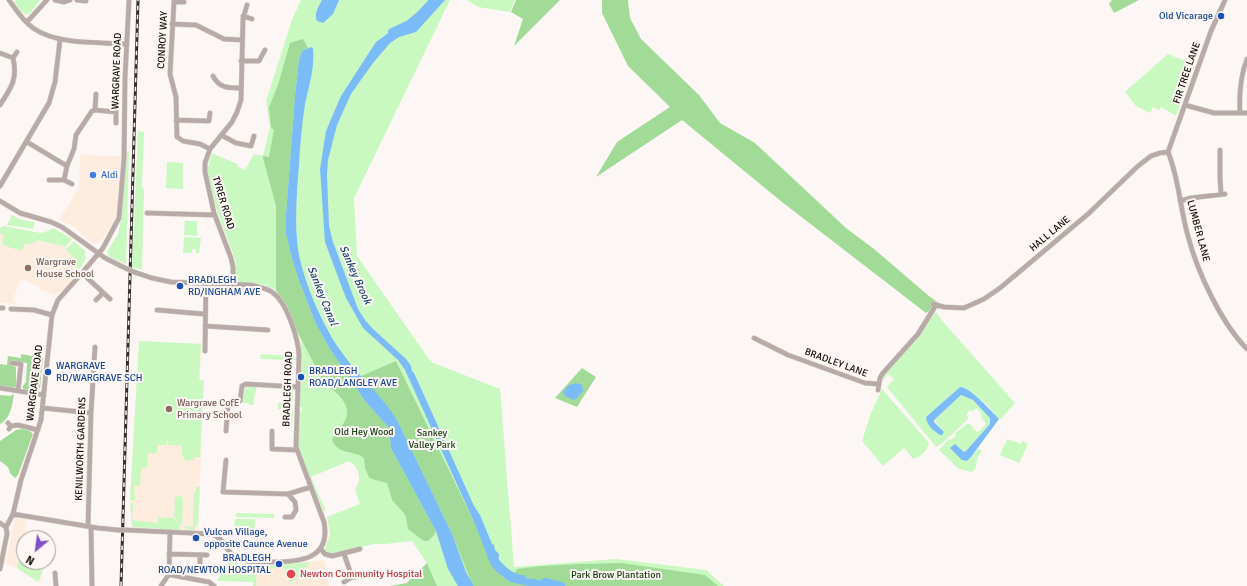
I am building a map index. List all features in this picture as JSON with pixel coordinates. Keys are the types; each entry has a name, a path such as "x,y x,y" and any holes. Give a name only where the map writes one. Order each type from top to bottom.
{"street":[{"path":"9,0 19,14 42,34 60,40 127,44"},
{"path":"55,0 64,2 70,0"},
{"path":"77,0 86,2"},
{"name":"WARGRAVE ROAD","path":"0,569 6,527 13,514 21,480 38,430 43,408 52,315 58,300 98,254 118,221 124,159 129,0"},
{"name":"FIR TREE LANE","path":"1168,152 1211,31 1225,0"},
{"path":"27,22 44,1"},
{"name":"CONROY WAY","path":"184,2 174,1 172,24 170,74 176,97 177,137 180,140 200,144 210,149"},
{"name":"TYRER ROAD","path":"233,285 233,267 231,258 215,215 205,172 210,149 232,122 238,112 241,100 240,88 243,16 247,5"},
{"path":"243,16 252,19"},
{"path":"172,24 196,25 224,39 242,40"},
{"path":"0,186 46,110 54,91 60,40"},
{"path":"241,62 259,61 265,50"},
{"path":"0,105 9,91 14,79 15,68 13,58 17,52"},
{"path":"0,53 13,58"},
{"path":"116,123 119,57"},
{"path":"1240,113 1240,87 1247,59"},
{"path":"213,76 216,82 225,87 240,88"},
{"path":"96,94 96,110"},
{"path":"1185,105 1214,113 1247,113"},
{"path":"64,180 67,166 74,149 76,135 92,112 96,110 116,112"},
{"path":"176,120 209,121 210,113"},
{"path":"221,135 236,143 251,146 254,136"},
{"path":"27,142 67,166"},
{"path":"1180,201 1223,194 1220,150"},
{"name":"LUMBER LANE","path":"1168,152 1196,264 1228,325 1247,349"},
{"name":"HALL LANE","path":"934,304 944,307 964,308 984,299 1000,288 1088,214 1138,166 1151,156 1168,152"},
{"path":"49,180 64,180 72,184"},
{"name":"BRADLEGH ROAD","path":"0,201 20,213 51,222 62,227 98,254 111,262 134,272 163,281 251,285 274,293 282,304 294,328 298,343 299,355 295,439 297,450 326,528 326,537 321,549"},
{"path":"147,213 215,215"},
{"path":"82,273 110,299"},
{"path":"205,351 204,314 206,283"},
{"path":"96,300 103,293"},
{"name":"BRADLEY LANE","path":"878,390 878,384 883,373 918,334 934,304"},
{"path":"11,309 32,310 52,315"},
{"path":"157,310 204,314"},
{"path":"205,326 268,330"},
{"name":"BRADLEY LANE","path":"754,338 788,355 865,383 878,384"},
{"name":"KENILWORTH GARDENS","path":"92,586 89,527 94,348"},
{"path":"12,363 21,364 18,391"},
{"path":"226,431 228,404 234,404 240,401 242,386 246,384 298,387"},
{"path":"0,388 44,395"},
{"path":"43,408 91,413"},
{"path":"9,426 18,425 38,430"},
{"path":"272,431 272,449 297,450"},
{"path":"226,460 224,492 288,494 311,488"},
{"path":"285,517 292,517 296,510 295,502 288,494"},
{"path":"13,514 89,527 215,535 221,540 233,556 242,561 272,562 298,560 314,555 321,549 328,556 344,554 360,549"},
{"path":"0,523 6,527"},
{"path":"161,586 169,574 170,533"},
{"path":"169,554 207,555"},
{"path":"344,554 354,577 344,582"},
{"path":"200,556 200,565"},
{"path":"55,573 56,586"},
{"path":"169,574 209,582 214,586"}],"shaded area":[{"path":"80,155 121,156 116,216 112,225 101,241 95,244 73,226 59,220 79,188"},
{"path":"0,234 25,239 24,243 36,240 65,247 76,262 76,275 63,290 54,295 21,279 13,299 16,304 0,303"},
{"name":"Wargrave CofE Primary School","path":"139,341 201,344 200,380 203,380 198,530 132,527 130,500"},
{"path":"15,518 27,519 25,529 28,530 16,530 16,568 6,563"},
{"name":"Newton Community Hospital","path":"324,560 329,586 255,586 255,567 264,568 267,566 290,565"},
{"path":"20,570 44,570 39,583"}],"green space":[{"path":"16,0 40,1 29,14 24,14 14,2"},
{"name":"Sankey Valley Park","path":"301,0 450,0 354,198 357,256 431,362 500,389 514,567 616,559 706,570 724,586 437,586 427,563 412,541 374,544 330,554 325,549 330,534 327,517 360,504 355,490 359,482 358,472 349,461 311,477 326,511 323,511 298,447 299,412 301,412 302,407 299,407 301,343 299,335 276,290 265,285 240,282 238,280 236,275 236,262 212,195 208,173 212,153 237,164 238,167 245,170 254,154 263,156 270,127 266,101 292,20"},
{"path":"467,0 515,0 510,12 478,7"},
{"path":"516,0 560,0 514,46 523,19 511,12"},
{"path":"602,0 628,0 630,18 641,39 699,95 720,123 755,143 846,228 874,249 940,304 926,313 782,202 682,120 596,177 617,142 670,107 628,66 602,13"},
{"path":"1112,0 1139,0 1114,13 1109,4"},
{"name":"Old Hey Wood","path":"303,39 308,48 302,51 299,60 286,215 286,234 291,255 298,278 316,324 330,349 365,401 389,428 391,448 436,531 428,541 424,541 408,529 406,517 392,500 387,483 369,477 365,468 364,458 342,450 335,445 332,440 345,421 347,415 345,404 339,395 325,385 276,290 276,206 263,156 269,157 274,130 271,127 269,107 278,85 290,43"},
{"path":"1168,54 1195,65 1176,116 1161,107 1159,110 1153,107 1150,113 1136,106 1125,92"},
{"path":"138,131 144,132 142,187 144,189 142,270 132,267"},
{"path":"127,152 129,152 126,264 110,257 107,252 118,234 122,214"},
{"path":"167,162 183,163 183,189 166,188"},
{"path":"12,215 26,221 35,222 33,229 7,225"},
{"path":"185,221 197,221 197,236 184,235"},
{"path":"4,226 41,233 53,228 72,239 65,247 36,240 36,243 24,244 22,251 2,245 4,235 25,240 0,234 0,228"},
{"path":"184,237 201,238 199,253 196,253 196,249 192,249 192,253 183,253"},
{"path":"74,241 86,252 86,258 76,275 76,262 66,249"},
{"path":"936,312 1015,403 1001,419 999,419 986,404 963,387 960,387 926,417 944,432 934,420 961,395 973,400 990,418 990,424 966,451 964,452 955,444 962,460 967,461 978,449 982,451 977,459 976,468 972,472 959,469 939,450 949,439 950,440 956,436 954,434 967,424 970,424 973,429 978,432 986,424 977,408 972,412 970,410 966,415 968,419 944,442 936,447 887,387 894,379 888,374 883,381 886,373"},
{"name":"Wargrave CofE Primary School","path":"139,341 201,344 199,380 204,381 200,457 194,457 194,461 186,461 182,455 182,446 168,445 168,439 166,445 157,445 157,453 148,453 147,468 141,469 140,486 134,486 135,500 130,500"},
{"path":"21,354 43,358 40,388 30,391 24,389 22,387 26,382 27,363 11,361 10,365 16,367 16,387 0,386 0,364 7,365 8,356 21,358"},
{"path":"261,354 295,356 296,360 261,359"},
{"path":"396,361 475,524 491,563 508,579 539,586 474,586 452,534 397,420 361,376"},
{"path":"582,368 596,377 577,407 555,398"},
{"path":"250,386 257,387 254,405 249,405 249,403 242,402 245,388"},
{"path":"882,389 929,443 925,451 918,457 913,459 904,448 883,466 862,441 871,413"},
{"path":"283,390 293,390 292,410 278,409 278,403 289,403 290,393 283,393"},
{"path":"14,394 9,415 0,424 0,395 10,396"},
{"path":"281,411 293,412 292,427 283,427 281,422"},
{"path":"22,429 30,431 33,434 18,475 15,478 10,473 8,467 0,461 0,441 16,430"},
{"path":"1007,439 1021,444 1023,441 1028,444 1019,463 1000,455"},
{"path":"196,487 200,487 198,523 197,526 195,525 194,530 185,529 185,524 188,527 193,527 194,492 196,492"},
{"path":"180,495 183,499 181,526 174,516 175,498"},
{"path":"130,503 133,503 132,520 158,523 158,517 174,518 179,524 180,530 132,527"},
{"path":"236,513 274,514 274,518 236,517"},
{"path":"235,519 255,519 255,532 246,532 244,535 234,533"},
{"path":"230,558 239,564 251,564 257,567 256,586 253,586 253,582 217,581"},
{"path":"310,562 306,567 308,570 290,583 283,566 275,569 274,567 263,574 262,569 267,566"},
{"path":"427,563 437,586 390,586 407,583"},
{"name":"Park Brow Plantation","path":"621,563 705,575 718,586 561,586 535,579 516,578 513,575 517,569 530,567 569,564"},
{"path":"20,570 43,570 38,582"}],"water":[{"path":"322,0 339,0 333,14 323,23 317,21 316,16"},
{"path":"435,0 445,0 416,32 399,37 390,43 373,63 351,94 337,125 328,160 327,175 329,226 333,242 358,309 373,329 406,359 411,366 474,506 480,515 495,550 499,554 498,564 514,577 535,579 560,586 529,586 510,582 491,565 475,524 405,370 398,360 363,328 346,298 325,242 320,169 326,131 341,96 376,42 394,29 411,25"},
{"path":"311,47 313,48 313,62 303,119 296,202 297,240 302,268 313,300 335,343 397,420 452,534 466,572 474,586 458,586 448,569 436,531 391,448 389,428 365,401 330,349 316,324 298,278 291,255 286,234 286,215 295,96 299,60 302,51"},
{"path":"576,383 582,385 583,391 574,400 565,396 563,392 569,385"},
{"path":"960,387 975,395 999,419 967,461 962,460 950,448 955,444 964,452 966,451 990,424 990,418 973,400 961,395 934,420 934,422 944,432 942,435 931,428 926,417"}],"waterway":[{"name":"Sankey Brook","path":"392,32 409,24 434,0"},
{"name":"Sankey Brook","path":"491,555 504,571 522,579"},
{"name":"Sankey Brook","path":"545,582 561,586"}],"railway":[{"path":"121,586 138,0"}],"place":[{"name":"Old Vicarage","path":"1221,16"},
{"name":"Aldi","path":"93,175"},
{"name":"Wargrave House School","path":"28,268"},
{"name":"BRADLEGH RD/INGHAM AVE","path":"180,286"},
{"name":"WARGRAVE RD/WARGRAVE SCH","path":"48,372"},
{"name":"BRADLEGH ROAD/LANGLEY AVE","path":"301,377"},
{"name":"Wargrave CofE Primary School","path":"169,409"},
{"name":"Vulcan Village, opposite Caunce Avenue","path":"196,538"},
{"name":"BRADLEGH ROAD/NEWTON HOSPITAL","path":"279,564"},
{"name":"Newton Community Hospital","path":"291,574"}],"water label":[{"name":"Sankey Canal","path":"322,296"}]}
